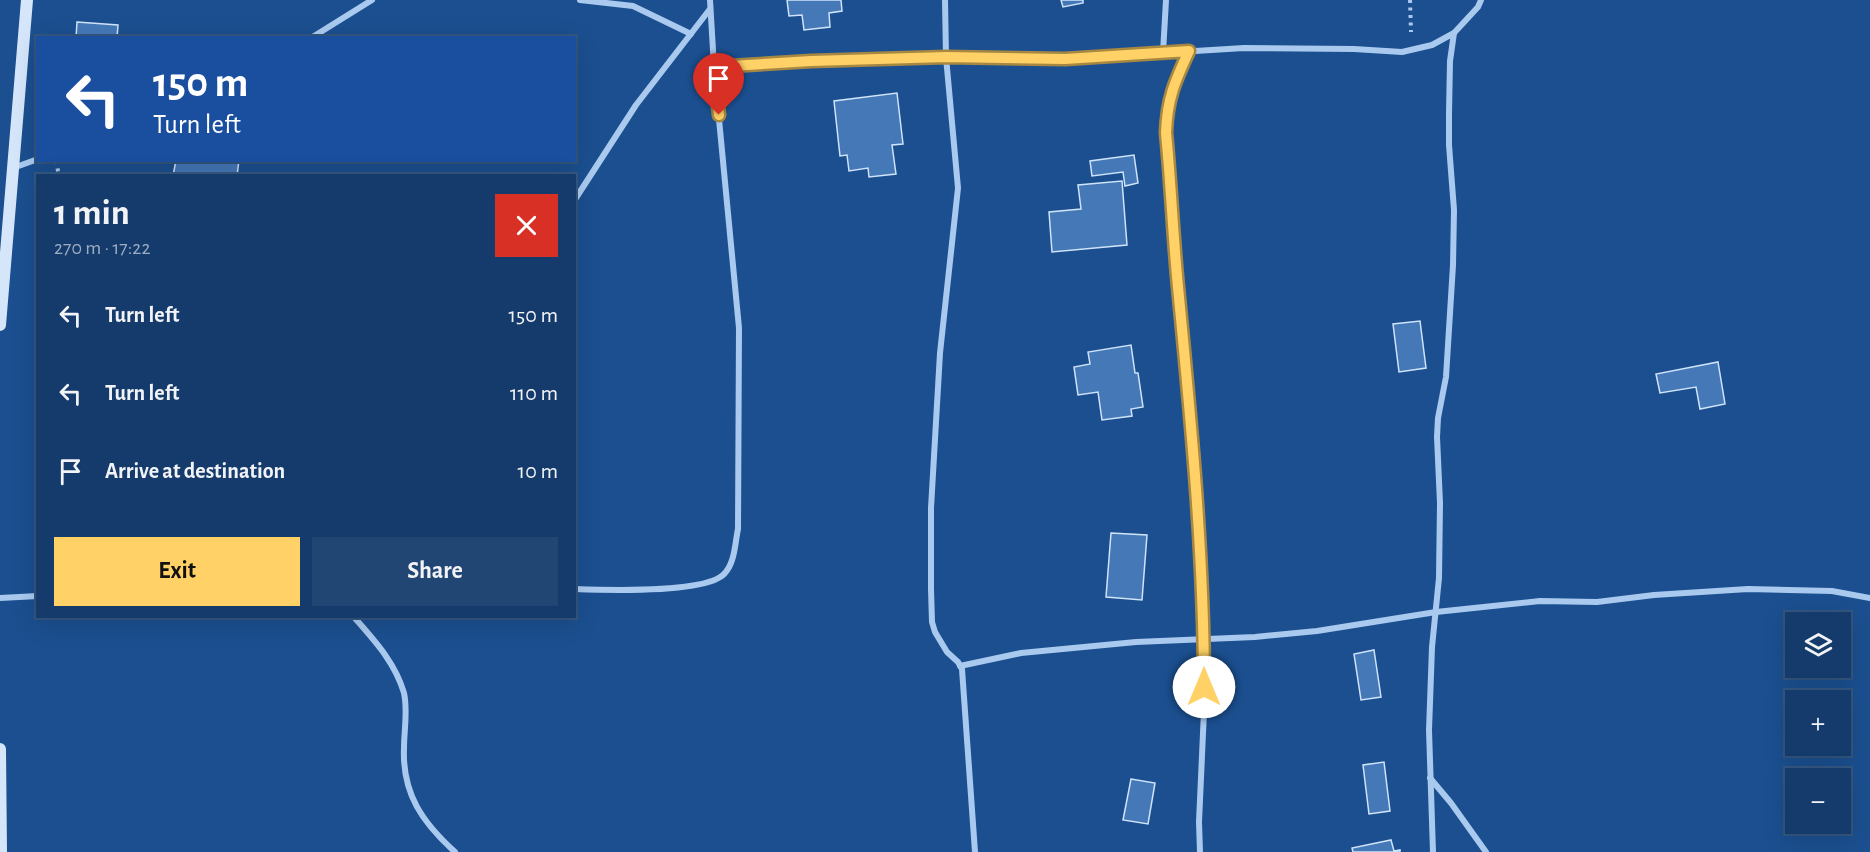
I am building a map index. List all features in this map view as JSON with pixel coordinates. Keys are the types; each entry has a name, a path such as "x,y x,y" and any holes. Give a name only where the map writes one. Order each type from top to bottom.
{"street":[{"path":"0,325 27,0"},
{"path":"314,36 372,0"},
{"path":"580,0 633,6 691,34"},
{"path":"576,589 686,587 709,582 725,574 733,554 738,529 739,328 714,67 710,0"},
{"path":"945,0 946,57 958,188 940,353 931,508 932,622 947,652 960,666 964,689 975,852"},
{"path":"1163,53 1166,0"},
{"path":"714,67 811,61 946,57 1065,59 1244,48 1402,52 1432,45 1454,33 1478,7 1481,0"},
{"path":"576,198 636,105 710,9"},
{"path":"1433,852 1430,778 1432,647 1439,578 1440,503 1437,437 1438,418 1446,377 1454,221 1449,113 1450,61 1454,33"},
{"path":"1189,51 1170,94 1166,133 1197,481 1204,640 1200,852"},
{"path":"12,168 36,160"},
{"path":"960,666 1021,653 1136,642 1246,638 1317,631 1436,612 1540,601 1597,602 1654,594 1731,589 1832,591 1870,598"},
{"path":"0,598 36,596"},
{"path":"355,618 383,650 401,684 406,709 404,767 412,799 436,834 455,852"},
{"path":"0,749 1,852"},
{"path":"1430,778 1486,852"}],"path":[{"path":"1410,0 1412,50"}],"building":[{"path":"787,0 841,0 842,11 829,13 830,27 804,30 802,15 789,16"},
{"path":"1061,0 1083,0 1083,3 1063,7"},
{"path":"77,22 118,25 117,36 76,36"},
{"path":"897,93 903,144 892,145 896,174 869,177 868,168 849,171 847,155 840,156 834,101"},
{"path":"1134,155 1138,183 1125,186 1123,172 1092,176 1090,161"},
{"path":"176,162 239,162 237,174 173,174"},
{"path":"1122,181 1127,245 1052,252 1049,212 1081,209 1078,185"},
{"path":"1420,321 1426,368 1399,372 1393,324"},
{"path":"1131,345 1143,407 1131,409 1132,416 1102,420 1098,392 1078,395 1074,367 1090,364 1088,352"},
{"path":"1718,362 1725,404 1700,409 1696,387 1660,393 1656,374"},
{"path":"1111,533 1147,535 1142,600 1106,597"},
{"path":"1374,650 1381,697 1361,700 1354,654"},
{"path":"1384,762 1390,811 1369,814 1363,765"},
{"path":"1131,779 1155,783 1148,824 1123,820"},
{"path":"1391,840 1394,851 1400,850 1400,852 1353,852 1352,848"}],"route":[{"path":"719,115 714,67 811,61 946,57 1065,59 1189,51 1170,94 1166,133 1197,481 1204,687"}]}
